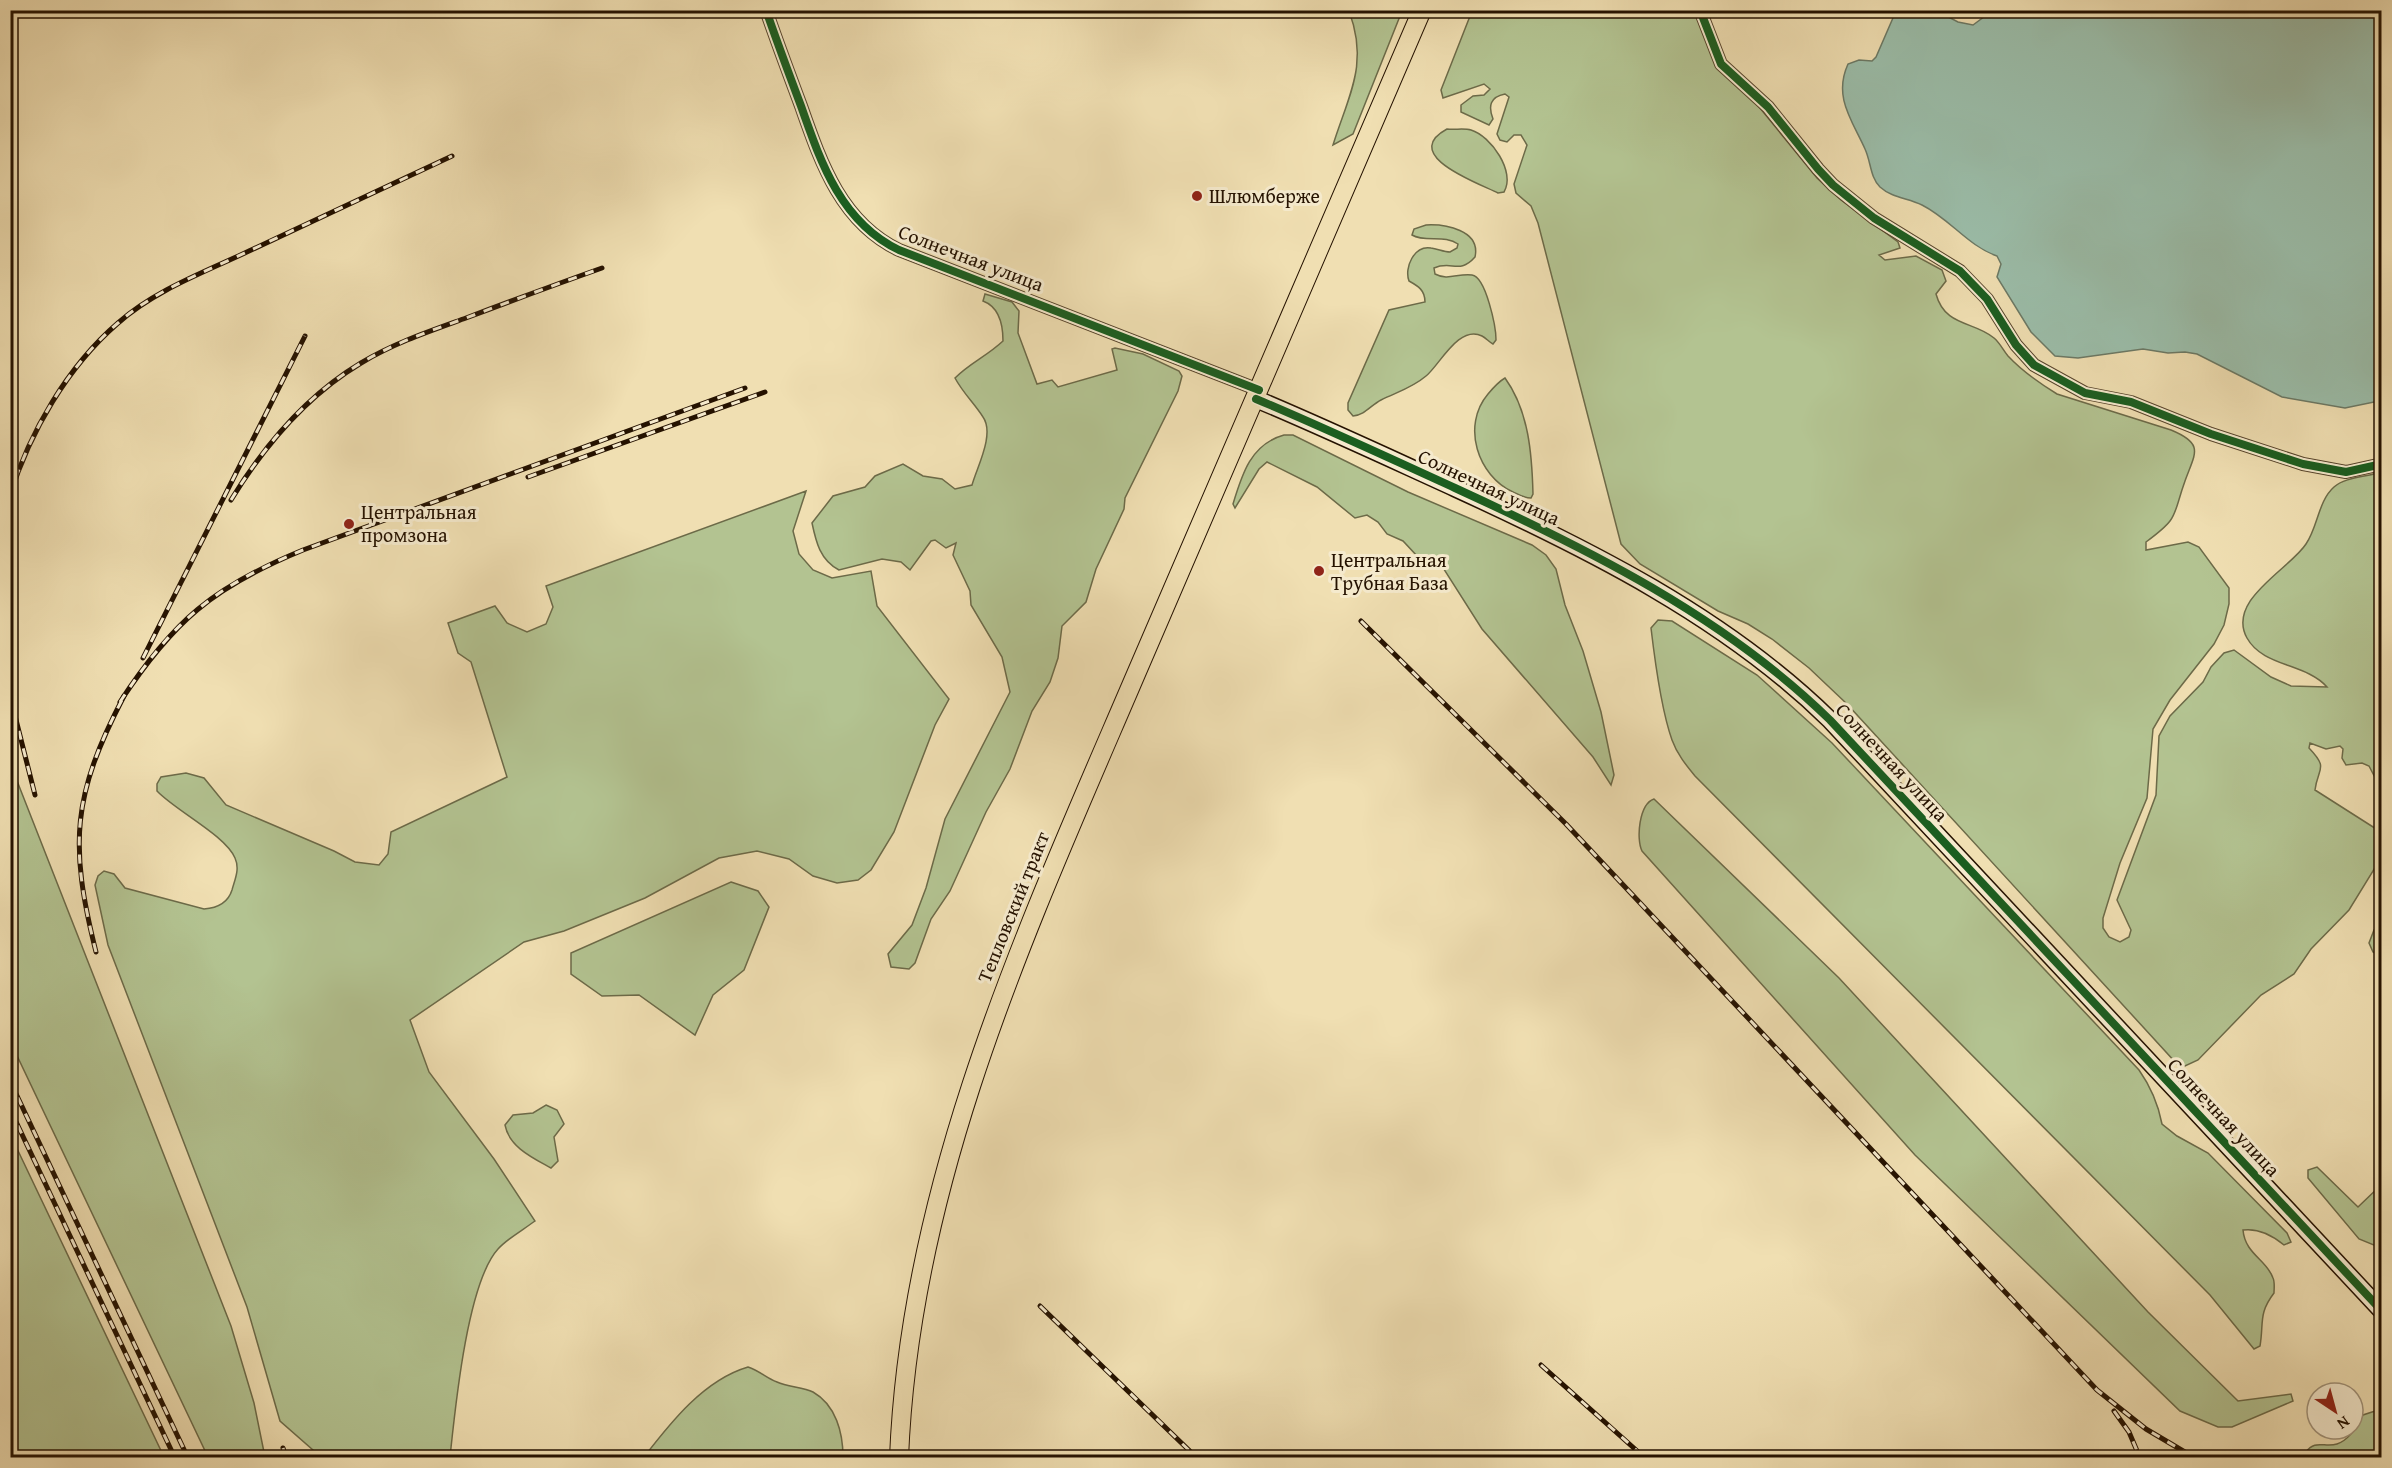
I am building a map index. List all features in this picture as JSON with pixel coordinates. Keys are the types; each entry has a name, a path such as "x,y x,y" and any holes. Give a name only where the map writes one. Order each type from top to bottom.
{"main road":[{"name":"Тепловский тракт","path":"899,1458 907,1360 928,1235 954,1138 981,1054 1027,926 1422,10"}],"street":[{"name":"Солнечная улица","path":"766,10 829,178 850,211 878,238 899,250 1257,395 1560,538 1624,572 1780,674 1830,720 2382,1311"},
{"path":"1700,10 1722,64 1768,107 1818,170 1874,218 1960,271 1987,299 2016,345 2034,365 2085,393 2131,402 2211,434 2314,467 2346,472 2382,464"}],"shaded area":[{"path":"1349,11 1402,11 1353,134 1333,145 1350,94 1357,63 1355,30"},
{"path":"1472,11 1695,11 1716,65 1755,102 1817,178 1841,200 1898,242 1900,248 1879,255 1885,260 1916,256 1942,270 1946,281 1936,294 1940,305 1946,312 1953,318 1994,338 2019,367 2057,394 2171,430 2182,435 2193,445 2194,456 2173,516 2165,527 2146,542 2146,550 2188,542 2199,547 2229,588 2229,604 2224,625 2214,644 2170,700 2153,729 2147,798 2120,863 2103,918 2103,928 2109,937 2120,942 2129,937 2131,930 2117,900 2156,795 2159,736 2170,716 2203,682 2211,667 2224,653 2234,650 2271,677 2291,686 2327,687 2308,673 2263,655 2254,647 2247,638 2243,624 2245,611 2252,598 2306,544 2321,507 2334,487 2350,479 2381,472 2381,789 2369,766 2362,763 2346,765 2342,758 2343,749 2340,746 2326,749 2310,743 2309,748 2319,760 2321,768 2315,790 2381,832 2381,863 2376,866 2349,910 2311,949 2294,974 2261,995 2198,1060 2185,1066 2177,1064 1847,704 1809,668 1772,639 1748,624 1718,611 1640,564 1621,544 1538,223 1531,206 1516,193 1514,184 1527,145 1521,135 1514,135 1507,142 1500,140 1497,134 1509,97 1505,94 1493,100 1491,110 1493,119 1489,125 1461,112 1461,105 1473,96 1484,95 1490,89 1484,84 1443,98 1441,90"},
{"path":"1896,11 1937,11 1958,22 1973,25 1992,11 2381,11 2381,403 2374,402 2345,408 2282,397 2197,354 2185,352 2168,353 2143,349 2078,358 2055,356 2031,332 1997,277 2001,264 1997,256 1977,246 1932,211 1880,187 1874,179 1865,149 1843,98 1844,76 1848,64 1859,60 1872,61 1876,57"},
{"path":"1447,129 1471,130 1486,139 1500,156 1504,165 1507,184 1504,192 1498,193 1460,175 1437,158 1432,149 1435,139"},
{"path":"1426,225 1460,230 1473,240 1475,257 1464,265 1434,268 1435,274 1444,277 1472,275 1477,278 1486,293 1496,340 1493,344 1482,336 1474,334 1465,336 1450,348 1421,380 1381,400 1361,414 1353,416 1348,410 1348,403 1389,310 1425,302 1422,291 1409,281 1408,270 1412,258 1425,248 1450,252 1457,248 1458,244 1453,241 1412,235 1414,229"},
{"path":"985,294 1012,302 1019,311 1018,333 1037,384 1052,380 1058,387 1117,370 1112,349 1115,348 1143,354 1179,371 1182,376 1178,391 1125,498 1124,509 1096,569 1086,602 1062,626 1058,658 1050,682 1032,711 1010,769 986,812 950,891 931,919 915,963 909,969 891,967 888,954 912,925 926,888 945,819 1010,692 1002,657 971,605 970,591 953,555 956,543 946,548 935,540 931,541 910,570 901,562 882,559 839,570 823,556 817,544 812,523 833,496 865,487 875,476 903,464 923,476 942,479 955,489 972,485 986,441 986,424 955,378 1003,341 999,317 993,308 983,301"},
{"path":"1505,378 1519,405 1528,434 1533,494 1531,498 1519,495 1501,485 1483,462 1477,449 1476,421 1480,407 1488,394"},
{"path":"1284,435 1293,435 1408,492 1532,545 1546,555 1556,569 1565,605 1583,651 1601,712 1614,775 1611,785 1593,757 1482,629 1442,566 1419,558 1403,541 1387,534 1378,522 1367,515 1355,518 1317,487 1267,462 1259,469 1235,508 1233,504 1244,471 1256,453 1263,445"},
{"path":"806,491 793,531 799,554 813,570 832,578 871,571 877,606 949,699 935,725 894,832 871,870 858,880 837,883 813,876 789,859 757,851 719,858 645,898 564,931 524,942 410,1020 429,1072 494,1159 535,1221 498,1249 487,1266 478,1289 464,1348 450,1457 321,1457 280,1421 247,1307 108,945 95,885 98,876 104,871 114,874 125,888 204,909 218,906 228,898 237,870 235,858 230,849 157,791 157,784 161,777 186,773 204,778 226,805 355,862 379,865 388,854 391,832 507,777 471,662 458,653 448,623 495,606 507,623 527,632 546,624 553,607 546,586"},
{"path":"1658,620 1672,621 1757,675 1832,743 2139,1070 2154,1096 2162,1124 2177,1136 2208,1153 2287,1233 2291,1242 2284,1245 2265,1233 2243,1230 2248,1245 2266,1266 2274,1281 2274,1293 2262,1319 2260,1346 2254,1349 2210,1295 1695,776 1676,750 1665,714 1651,628"},
{"path":"10,763 231,1326 254,1403 265,1457 208,1457 11,1043"},
{"path":"1654,799 1839,978 2148,1312 2238,1401 2291,1394 2293,1401 2232,1427 2218,1427 2180,1411 1915,1155 1642,851 1639,839 1640,822 1645,808"},
{"path":"731,882 758,891 769,907 744,970 713,995 695,1035 639,995 602,996 571,974 571,953"},
{"path":"2381,924 2381,957 2373,952 2369,943 2374,930"},
{"path":"546,1105 557,1110 564,1124 554,1137 558,1161 551,1168 517,1146 507,1133 505,1125 513,1115 533,1113"},
{"path":"11,1136 164,1457 11,1457"},
{"path":"2317,1167 2358,1207 2381,1185 2381,1248 2359,1239 2308,1178 2308,1170"},
{"path":"748,1367 786,1385 809,1390 821,1398 837,1420 842,1439 843,1457 644,1457 665,1430 703,1392 732,1373"},
{"path":"2381,1411 2381,1457 2308,1456 2306,1452 2313,1446 2333,1445 2343,1441 2365,1441 2365,1414"}],"railway":[{"path":"10,495 28,448 52,402 82,360 132,311 181,282 452,156"},
{"path":"231,500 272,442 304,407 341,376 361,363 412,338 602,268"},
{"path":"143,658 305,336"},
{"path":"120,702 158,649 177,628 220,593 271,564 303,550 745,388"},
{"path":"528,477 765,392"},
{"path":"1361,621 1566,824 2097,1390 2146,1429 2195,1458"},
{"path":"10,696 35,795"},
{"path":"96,952 82,880 79,850 80,821 85,792 94,763 124,696"},
{"path":"10,1081 188,1458"},
{"path":"10,1109 175,1458"},
{"path":"1040,1306 1197,1458"},
{"path":"1541,1365 1645,1458"},
{"path":"2114,1411 2129,1432 2140,1458"},
{"path":"283,1448 286,1458"}],"cycle path":[{"path":"766,10 826,169 848,207 862,224 879,238 899,250 1259,390"},
{"path":"1700,10 1721,64 1768,107 1833,185 1874,218 1960,271 1987,299 2016,345 2034,365 2085,393 2131,402 2211,434 2303,464 2346,472 2382,464"},
{"path":"1256,399 1505,511 1604,561 1700,617 1789,683 1830,720 2382,1311"}],"place":[{"name":"Шлюмберже","path":"1197,196"},
{"name":"Центральная промзона","path":"349,524"},
{"name":"Центральная Трубная База","path":"1319,571"}]}
